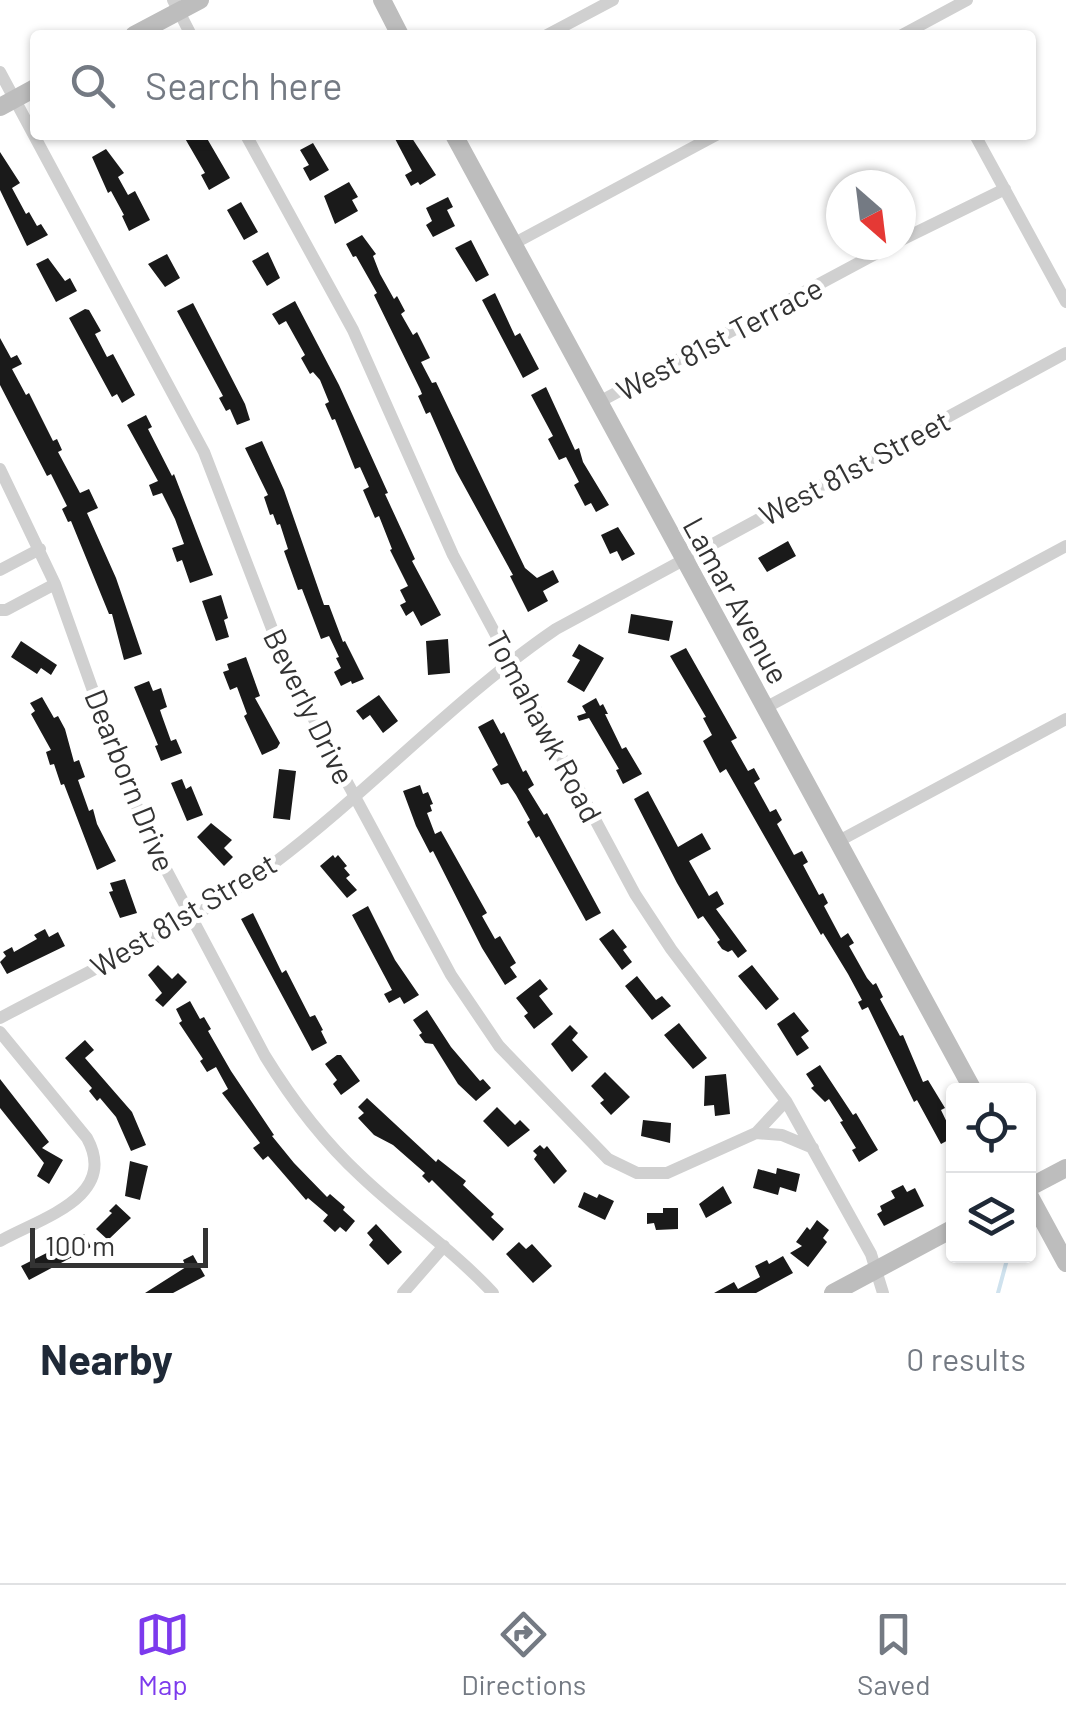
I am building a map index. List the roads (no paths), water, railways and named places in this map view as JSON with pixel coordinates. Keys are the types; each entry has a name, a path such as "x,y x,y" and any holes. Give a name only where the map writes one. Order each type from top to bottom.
{"street":[{"path":"141,30 176,6 200,0"},
{"path":"382,0 397,30"},
{"path":"557,30 613,0"},
{"path":"920,30 967,0"},
{"path":"176,6 188,30"},
{"name":"Beverly Drive","path":"0,72 8,103 204,452 279,647 354,797 476,1015 526,1076 608,1158 637,1173 667,1173 756,1133 786,1101"},
{"path":"8,103 30,91"},
{"name":"Tomahawk Road","path":"249,140 353,330 453,555 635,894 671,949 786,1101 876,1270 883,1293"},
{"name":"Lamar Avenue","path":"457,140 969,1083"},
{"path":"513,244 707,140"},
{"path":"978,140 1066,302"},
{"path":"916,232 1004,189"},
{"name":"West 81st Terrace","path":"598,402 864,260"},
{"name":"West 81st Street","path":"0,1018 190,916 269,867 510,662 587,610 1066,353"},
{"name":"Dearborn Drive","path":"0,469 55,584 133,799 190,916 266,1056 310,1121 361,1177 493,1293"},
{"path":"764,708 1066,546"},
{"path":"0,570 40,548"},
{"path":"0,610 55,584"},
{"path":"838,842 1066,719"},
{"path":"0,1032 87,1138 95,1153 96,1170 83,1194 0,1241"},
{"path":"756,1133 782,1136 814,1148"},
{"path":"1036,1185 1066,1168"},
{"path":"1036,1205 1066,1263"},
{"path":"833,1293 946,1232"},
{"path":"402,1293 444,1246"}],"waterway":[{"path":"998,1293 1006,1263"}]}
